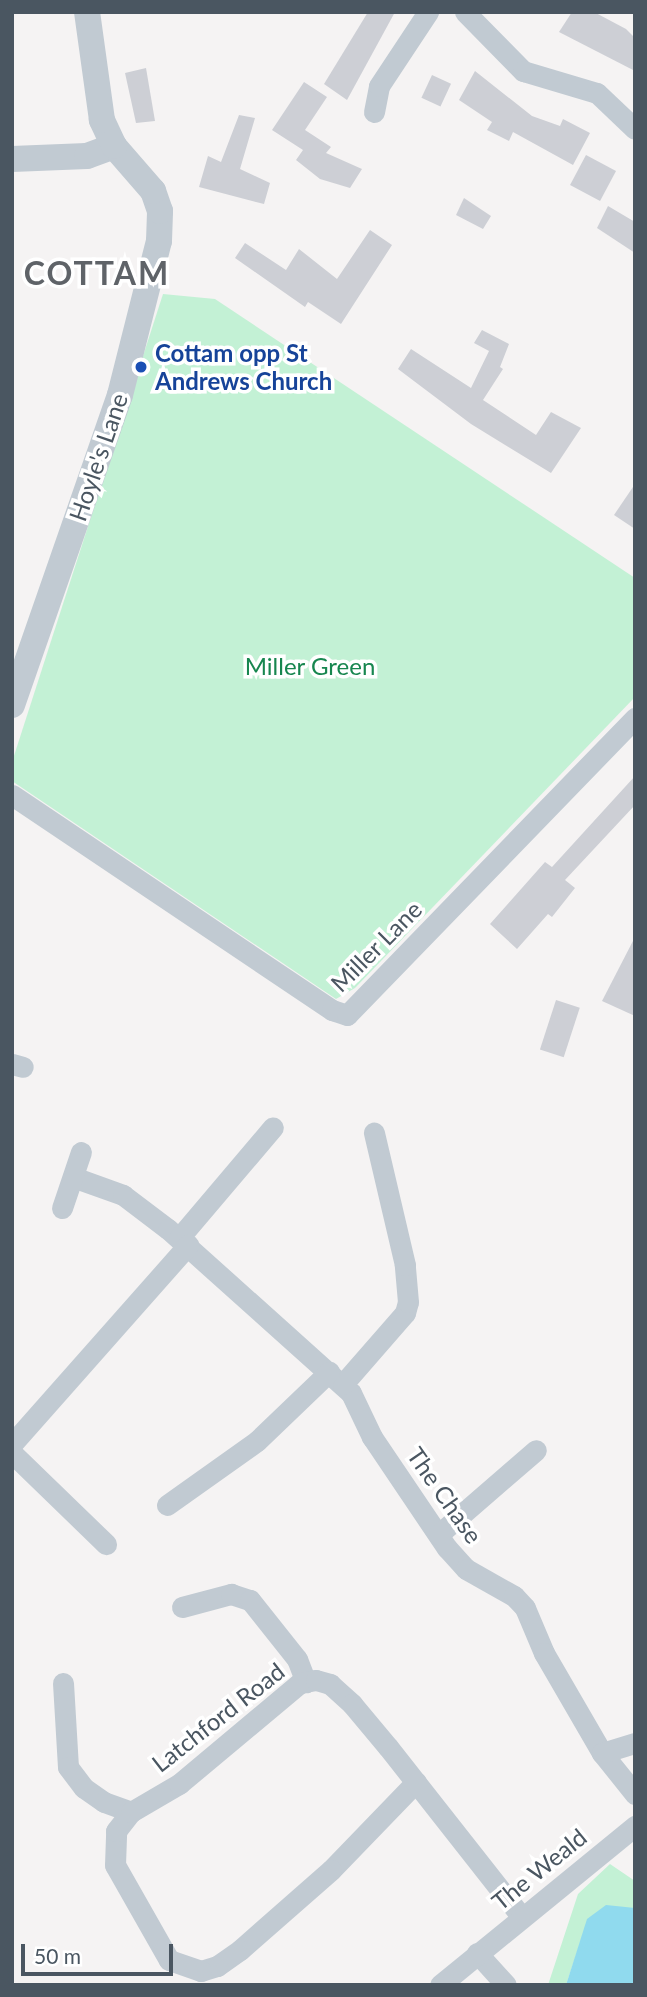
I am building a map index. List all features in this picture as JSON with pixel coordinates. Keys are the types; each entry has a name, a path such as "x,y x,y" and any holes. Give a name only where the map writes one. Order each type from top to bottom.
{"street":[{"name":"Hoyle's Lane","path":"12,705 120,395 154,269 160,211 153,191 114,146 102,120 94,81 87,12"},
{"path":"374,112 379,86 428,12"},
{"path":"465,12 523,71 597,93 635,129"},
{"path":"12,159 87,156 114,146"},
{"name":"Miller Lane","path":"12,795 332,1010 347,1015 635,718"},
{"path":"12,1444 183,1241 274,1127"},
{"path":"167,1505 257,1441 336,1378 405,1313 408,1302 405,1265 374,1133"},
{"path":"62,1208 81,1152"},
{"name":"The Chase","path":"73,1177 123,1195 183,1241 336,1378 364,1412 372,1437 466,1569 514,1596 526,1608 544,1653 602,1753 635,1794"},
{"path":"439,1534 537,1450"},
{"path":"12,1453 106,1544"},
{"path":"182,1607 231,1594 250,1600 297,1660 306,1682"},
{"name":"Latchford Road","path":"131,1812 179,1784 276,1701 306,1682 330,1684 416,1782 522,1917"},
{"path":"63,1683 68,1767 84,1788 104,1802 131,1812 116,1831 115,1865 169,1960 201,1971 217,1966 271,1923 331,1870 416,1782"},
{"path":"602,1753 635,1743"},
{"name":"The Weald","path":"440,1985 635,1826"},
{"path":"477,1953 506,1985"}],"green space":[{"name":"Miller Green","path":"163,294 215,299 635,578 635,697 355,988 336,999 12,781 12,762"},
{"path":"610,1864 635,1881 635,1908 588,1919 566,1985 548,1985 578,1894"}],"water":[{"path":"606,1905 635,1908 635,1985 566,1985 587,1919"}],"building":[{"path":"368,12 395,12 347,100 324,84"},
{"path":"572,12 594,12 626,29 635,38 635,71 559,32"},
{"path":"146,68 155,121 136,123 125,73"},
{"path":"475,71 532,116 560,126 563,119 590,133 573,165 513,132 509,141 487,130 492,122 459,100"},
{"path":"432,75 451,84 440,107 421,98"},
{"path":"304,82 327,97 305,130 331,147 326,153 362,169 350,188 320,179 296,160 303,150 272,130"},
{"path":"239,115 255,118 240,169 270,183 264,204 199,187 208,156 221,162"},
{"path":"586,155 616,171 600,201 570,185"},
{"path":"464,198 491,216 483,229 456,215"},
{"path":"608,206 635,222 635,253 597,228"},
{"path":"370,230 392,245 341,324 308,302 305,307 235,258 245,243 286,270 299,249 337,279"},
{"path":"482,330 509,344 500,367 503,369 483,400 536,435 551,412 581,428 551,473 471,424 398,369 411,349 471,388 489,351 474,343"},
{"path":"635,484 635,529 614,515"},
{"path":"635,776 635,805 565,880 575,888 552,917 548,914 517,949 490,924 545,862 552,867"},
{"path":"635,937 635,1016 602,1001"},
{"path":"556,1000 580,1008 564,1057 540,1049"}],"place":[{"name":"Cottam opp St Andrews Church","path":"141,367"}],"district":[{"name":"COTTAM","path":"97,273"}]}
